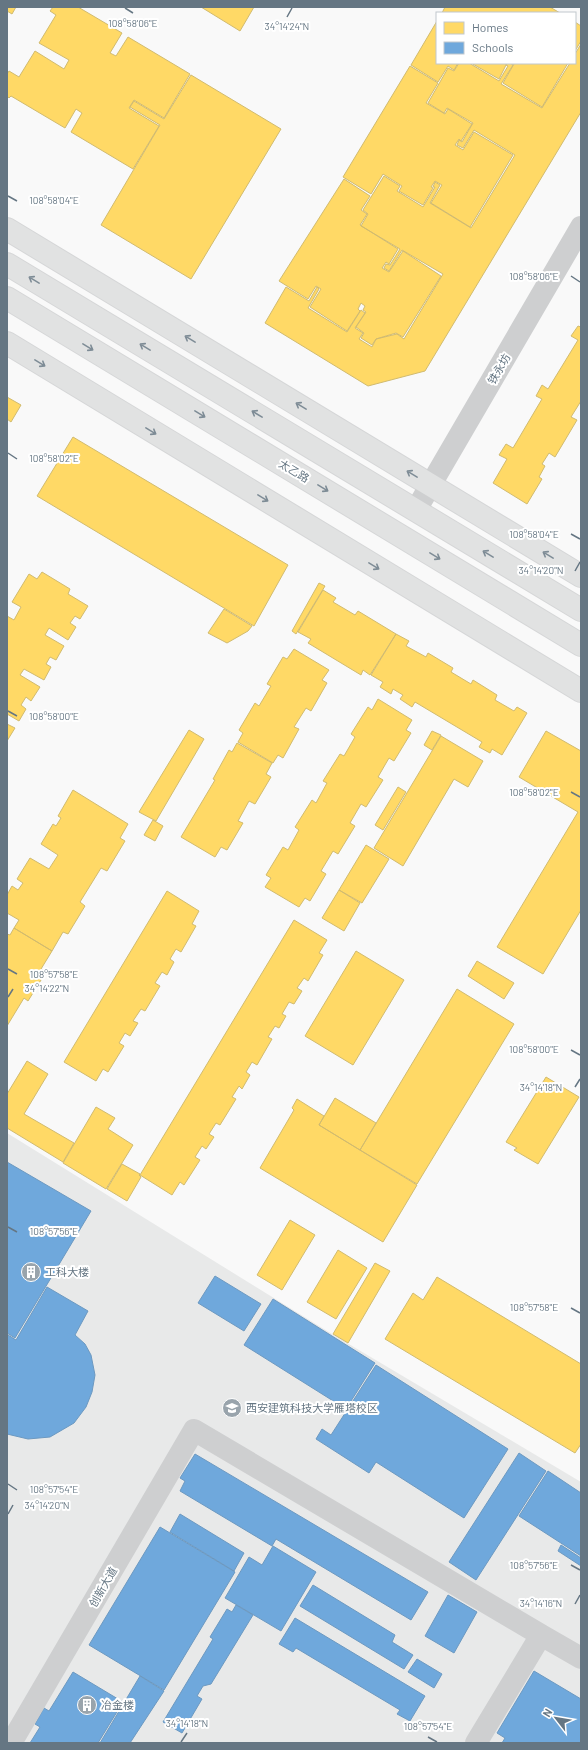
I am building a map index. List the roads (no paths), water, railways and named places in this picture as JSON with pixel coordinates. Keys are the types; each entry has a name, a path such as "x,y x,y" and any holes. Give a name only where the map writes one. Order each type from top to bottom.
{"main road":[{"path":"7,229 581,576"},
{"path":"7,264 581,610"},
{"name":"太乙路","path":"7,298 581,645"},
{"path":"7,343 581,691"}],"street":[{"name":"铁永坊","path":"416,510 581,228"},
{"name":"创新大道","path":"11,1743 194,1430 541,1635"},
{"path":"476,1743 541,1635 581,1658"}],"place":[{"name":"工科大楼","path":"31,1272"},
{"name":"西安建筑科技大学雁塔校区","path":"232,1408"},
{"name":"冶金楼","path":"87,1705"}]}
